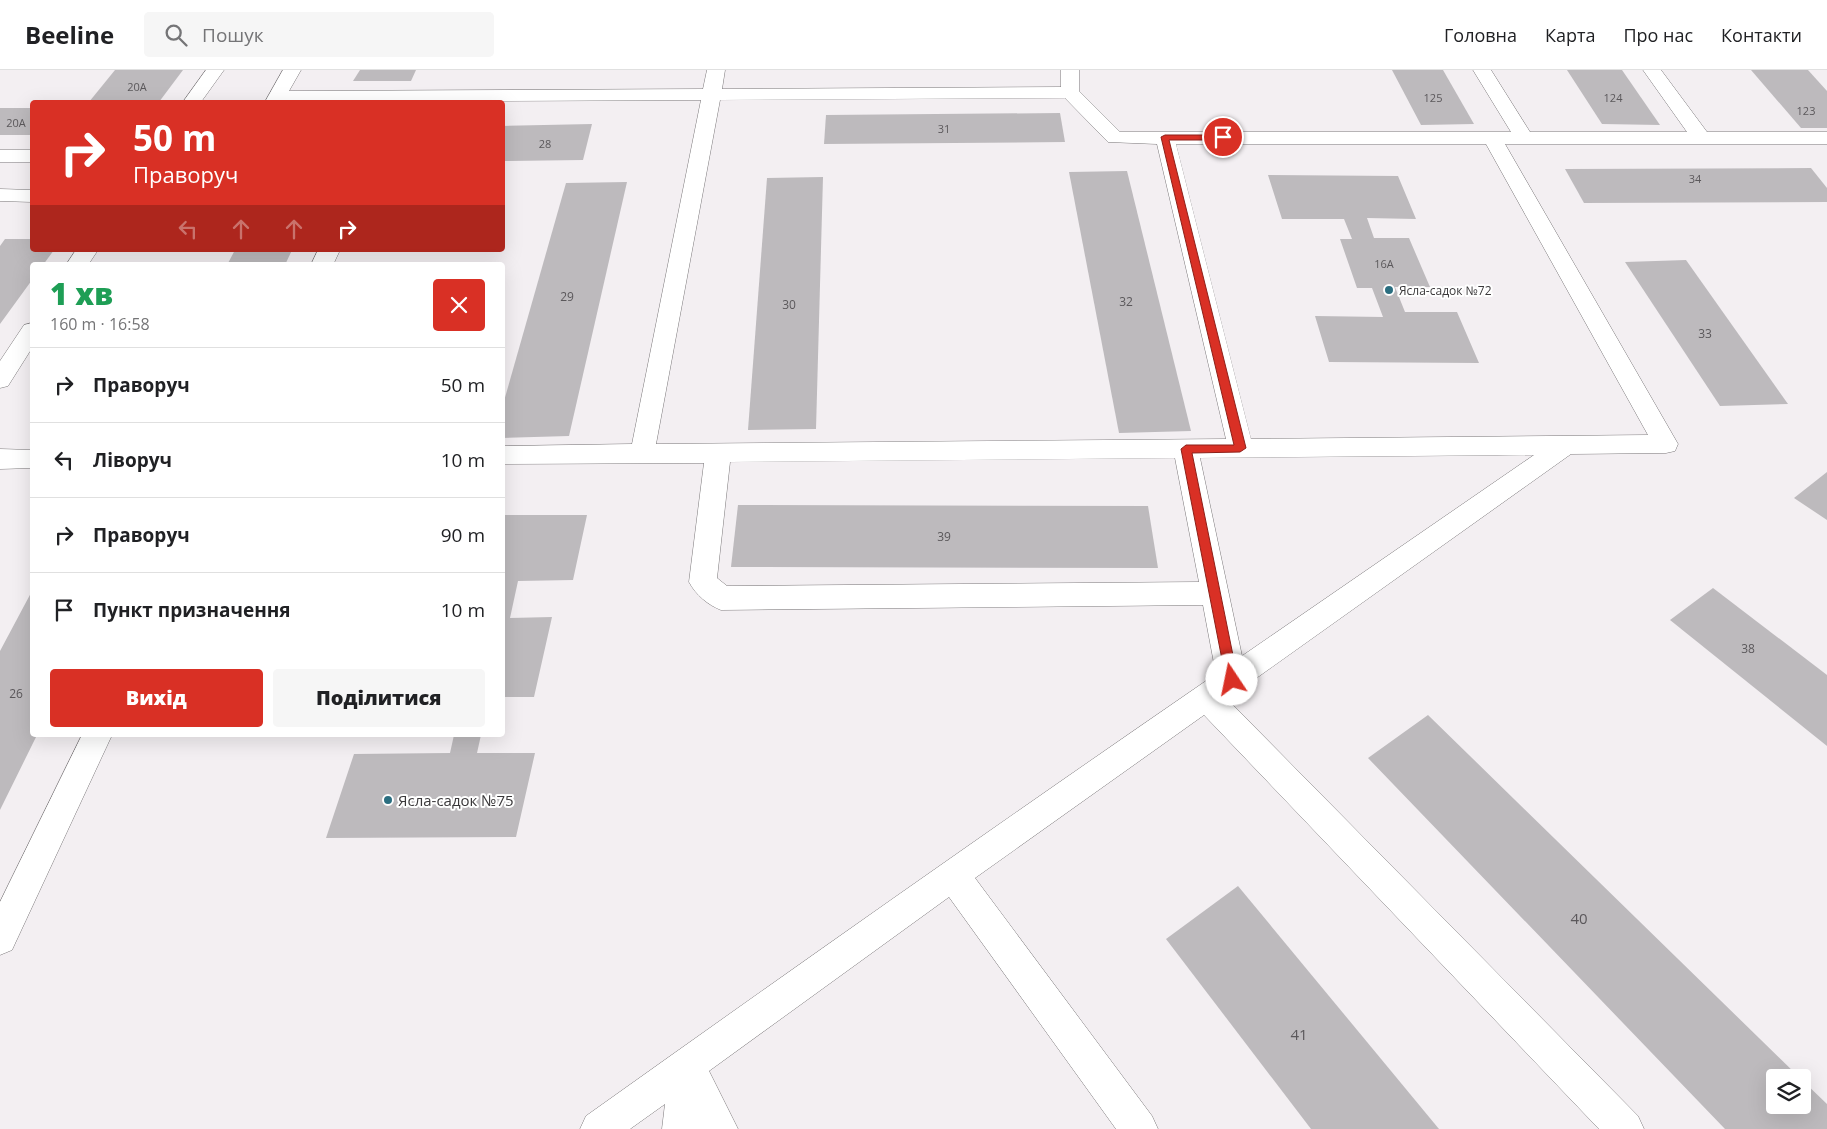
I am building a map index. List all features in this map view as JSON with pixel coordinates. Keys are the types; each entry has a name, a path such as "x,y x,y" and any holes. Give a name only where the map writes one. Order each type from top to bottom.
{"lane":[{"path":"193,100 215,70"},
{"path":"292,70 276,100 1070,92"},
{"path":"642,454 716,70"},
{"path":"1070,70 1070,92 1115,138 1827,138"},
{"path":"1482,70 1524,138"},
{"path":"1652,70 1701,138"},
{"path":"1165,137 1240,448"},
{"path":"505,455 1666,444 1492,138"},
{"path":"0,156 30,156"},
{"path":"0,195 30,196"},
{"path":"0,380 30,334"},
{"path":"599,1129 953,875 1565,446"},
{"path":"1186,449 1214,592 1219,689 1625,1129"},
{"path":"718,454 703,582 721,598 1214,592"},
{"path":"0,459 30,458"},
{"path":"0,938 96,737"},
{"path":"953,875 1139,1129"},
{"path":"681,1129 687,1066"},
{"path":"687,1066 719,1129"}],"building":[{"path":"115,70 183,70 160,100 91,100"},
{"path":"360,70 416,70 411,81 353,81"},
{"path":"1392,70 1443,70 1474,124 1421,125"},
{"path":"1567,70 1622,70 1660,125 1602,124"},
{"path":"1751,70 1808,70 1827,91 1827,128 1801,128"},
{"path":"0,108 30,108 30,135 0,135"},
{"path":"1060,113 1065,142 824,144 826,115"},
{"path":"592,124 583,160 505,161 505,126"},
{"path":"1811,168 1827,188 1827,202 1584,203 1565,169"},
{"path":"1127,171 1191,431 1119,433 1069,172"},
{"path":"1268,175 1398,176 1416,219 1367,218 1374,238 1409,238 1430,287 1395,287 1405,312 1457,312 1479,363 1329,362 1315,316 1383,317 1372,288 1357,288 1340,239 1352,239 1344,219 1282,219"},
{"path":"823,177 816,429 748,430 767,178"},
{"path":"627,182 569,436 505,438 505,397 566,183"},
{"path":"5,239 30,239 30,252 53,252 45,262 30,262 30,283 0,324 0,246"},
{"path":"234,252 291,252 286,262 229,262"},
{"path":"1686,260 1788,404 1720,406 1625,262"},
{"path":"1827,472 1827,520 1794,498"},
{"path":"738,505 1148,506 1158,568 731,567"},
{"path":"505,515 587,515 573,580 518,581 510,618 552,617 534,697 505,697"},
{"path":"1713,588 1827,675 1827,746 1670,620"},
{"path":"30,595 30,737 36,737 0,810 0,651"},
{"path":"1428,715 1791,1069 1766,1069 1766,1114 1811,1114 1811,1089 1827,1104 1827,1129 1725,1129 1368,758"},
{"path":"454,737 481,737 477,753 535,753 516,837 326,838 354,754 450,753"},
{"path":"1238,886 1439,1129 1311,1129 1166,939"}],"place":[{"name":"Ясла-садок №72","path":"1389,290"},
{"name":"Ясла-садок №75","path":"388,800"}],"route":[{"path":"1223,137 1165,137 1240,448 1186,449 1232,680"}]}
